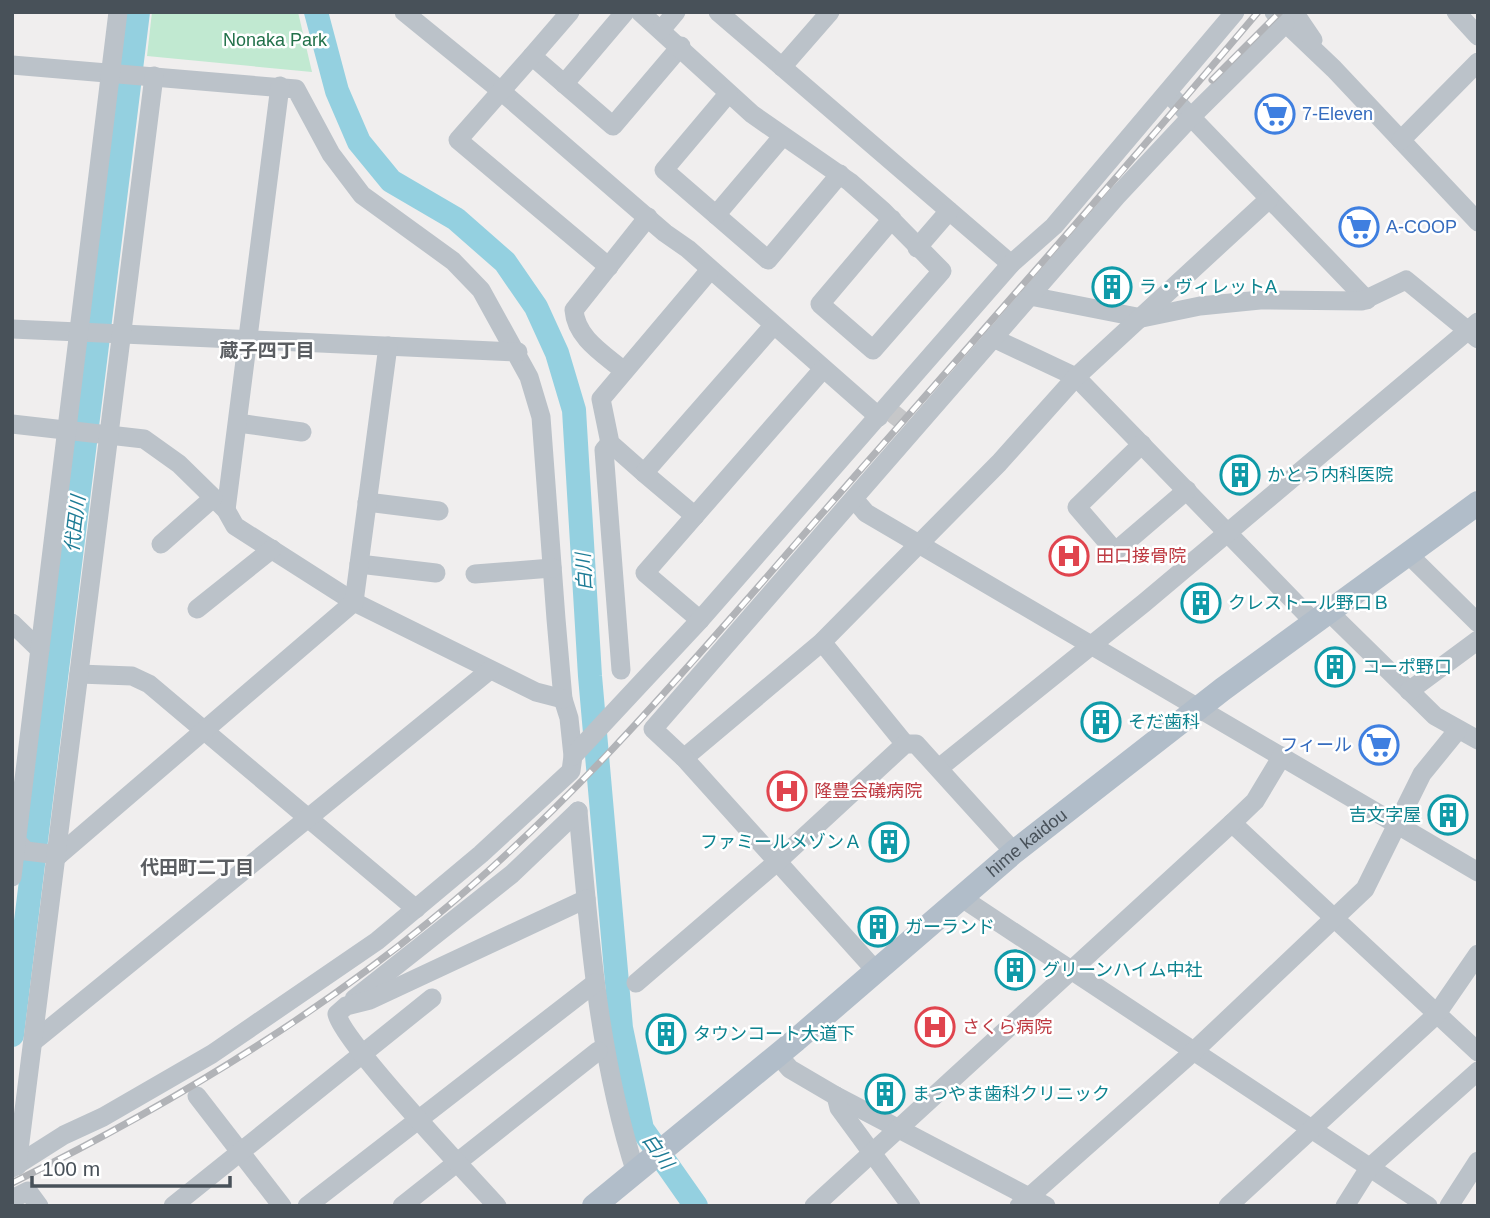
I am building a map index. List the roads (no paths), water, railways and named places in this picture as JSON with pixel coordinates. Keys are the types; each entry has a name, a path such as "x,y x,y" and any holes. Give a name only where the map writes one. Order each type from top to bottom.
{"main road":[{"name":"hime kaidou","path":"594,1206 778,1055 1014,852 1200,708 1478,503"}],"street":[{"path":"12,877 19,843 40,650 71,431 81,331 115,72 118,12"},
{"path":"404,12 501,91 879,417"},
{"path":"570,12 458,140 609,267"},
{"path":"564,83 625,12"},
{"path":"640,12 681,46 728,94 782,137 840,174 892,219 942,271 873,351 820,304 892,219"},
{"path":"661,30 676,12"},
{"path":"718,12 1011,264"},
{"path":"782,67 830,12"},
{"path":"576,753 700,620 1011,264 1054,226 1235,12"},
{"path":"1456,12 1478,36"},
{"path":"876,971 684,758 653,729 993,338 1191,117 1290,15 1334,69 1478,222"},
{"path":"532,56 613,126 681,46"},
{"path":"1401,140 1478,62"},
{"path":"12,65 296,89 301,93 331,154 362,195 465,271 492,306 518,352 541,417 563,699 576,753 571,771 481,854 377,941 212,1054 64,1135 15,1167"},
{"path":"15,1167 79,674 149,75"},
{"path":"161,544 220,504 238,423 250,340 280,86"},
{"path":"1168,93 1367,300"},
{"path":"728,94 664,170 768,260 840,174"},
{"path":"716,215 782,137"},
{"path":"684,758 822,642 920,543 1076,377 1269,199"},
{"path":"918,248 949,211"},
{"path":"624,371 584,338 575,320 574,310 648,217"},
{"path":"695,516 610,443 601,399 710,270"},
{"path":"939,768 1474,330 1406,280 1367,300 1260,300 1200,306 1142,318 1031,296"},
{"path":"644,473 773,326"},
{"path":"12,328 518,352"},
{"path":"993,338 1076,377 1229,532 1322,617 1435,716 1457,731 1478,740"},
{"path":"54,854 205,730 354,602 388,346"},
{"path":"700,620 645,573 823,369"},
{"path":"238,423 302,432"},
{"path":"12,424 144,439 179,464 220,504 235,526 354,602 536,692 563,699"},
{"path":"610,443 604,450 621,670"},
{"path":"1142,444 1077,507 1114,550 1187,490"},
{"path":"854,499 866,513 1478,872"},
{"path":"367,502 439,511"},
{"path":"197,610 272,549"},
{"path":"1407,553 1478,623"},
{"path":"359,564 436,573"},
{"path":"475,574 552,568"},
{"path":"12,623 40,650"},
{"path":"1409,691 1478,640"},
{"path":"822,642 905,744"},
{"path":"33,1042 490,670"},
{"path":"79,674 132,676 149,684 416,909"},
{"path":"778,1055 790,1069 836,1096 1031,1203 1365,889 1422,774 1457,731"},
{"path":"636,983 778,861 905,744 916,744 1014,852"},
{"path":"814,1206 1073,971 1255,801 1282,756"},
{"path":"497,1206 365,1055 339,1023 337,1014 512,874 578,811 595,983 611,1086 640,1170"},
{"path":"1232,823 1478,1052"},
{"path":"19,843 54,854"},
{"path":"962,898 1428,1206"},
{"path":"346,1006 370,1000 586,899"},
{"path":"1228,1206 1436,1015 1478,954"},
{"path":"306,1206 595,983"},
{"path":"173,1206 432,999"},
{"path":"402,1206 598,1051"},
{"path":"1345,1206 1369,1168 1478,1071"},
{"path":"197,1096 282,1206"},
{"path":"836,1096 839,1108 911,1206"},
{"path":"1449,1206 1478,1161"},
{"path":"12,1199 28,1191 39,1206"}],"waterway":[{"name":"代田川","path":"12,1035 138,12"},
{"name":"白川","path":"316,12 337,91 359,142 391,181 456,219 505,262 536,307 557,353 574,410 590,676 621,1028 642,1129 696,1206"}],"tunnel":[{"path":"886,408 914,430"}],"railway":[{"path":"12,1183 176,1096 281,1031 332,996 430,921 537,826 684,671 1258,12"},
{"path":"1212,80 1280,12"}],"place":[{"name":"7-Eleven","path":"1275,114"},
{"name":"A-COOP","path":"1359,227"},
{"name":"ラ・ヴィレットA","path":"1112,287"},
{"name":"かとう内科医院","path":"1240,475"},
{"name":"田口接骨院","path":"1069,556"},
{"name":"クレストール野口Ｂ","path":"1201,603"},
{"name":"コーポ野口","path":"1335,667"},
{"name":"そだ歯科","path":"1101,722"},
{"name":"フィール","path":"1379,745"},
{"name":"隆豊会礒病院","path":"787,791"},
{"name":"吉文字屋","path":"1448,815"},
{"name":"ファミールメゾンＡ","path":"889,842"},
{"name":"ガーランド","path":"878,927"},
{"name":"グリーンハイム中社","path":"1015,970"},
{"name":"さくら病院","path":"935,1027"},
{"name":"タウンコート大道下","path":"666,1034"},
{"name":"まつやま歯科クリニック","path":"885,1094"}],"district":[{"name":"蔵子四丁目","path":"267,350"},
{"name":"代田町二丁目","path":"197,867"}],"park label":[{"name":"Nonaka Park","path":"275,40"}]}
